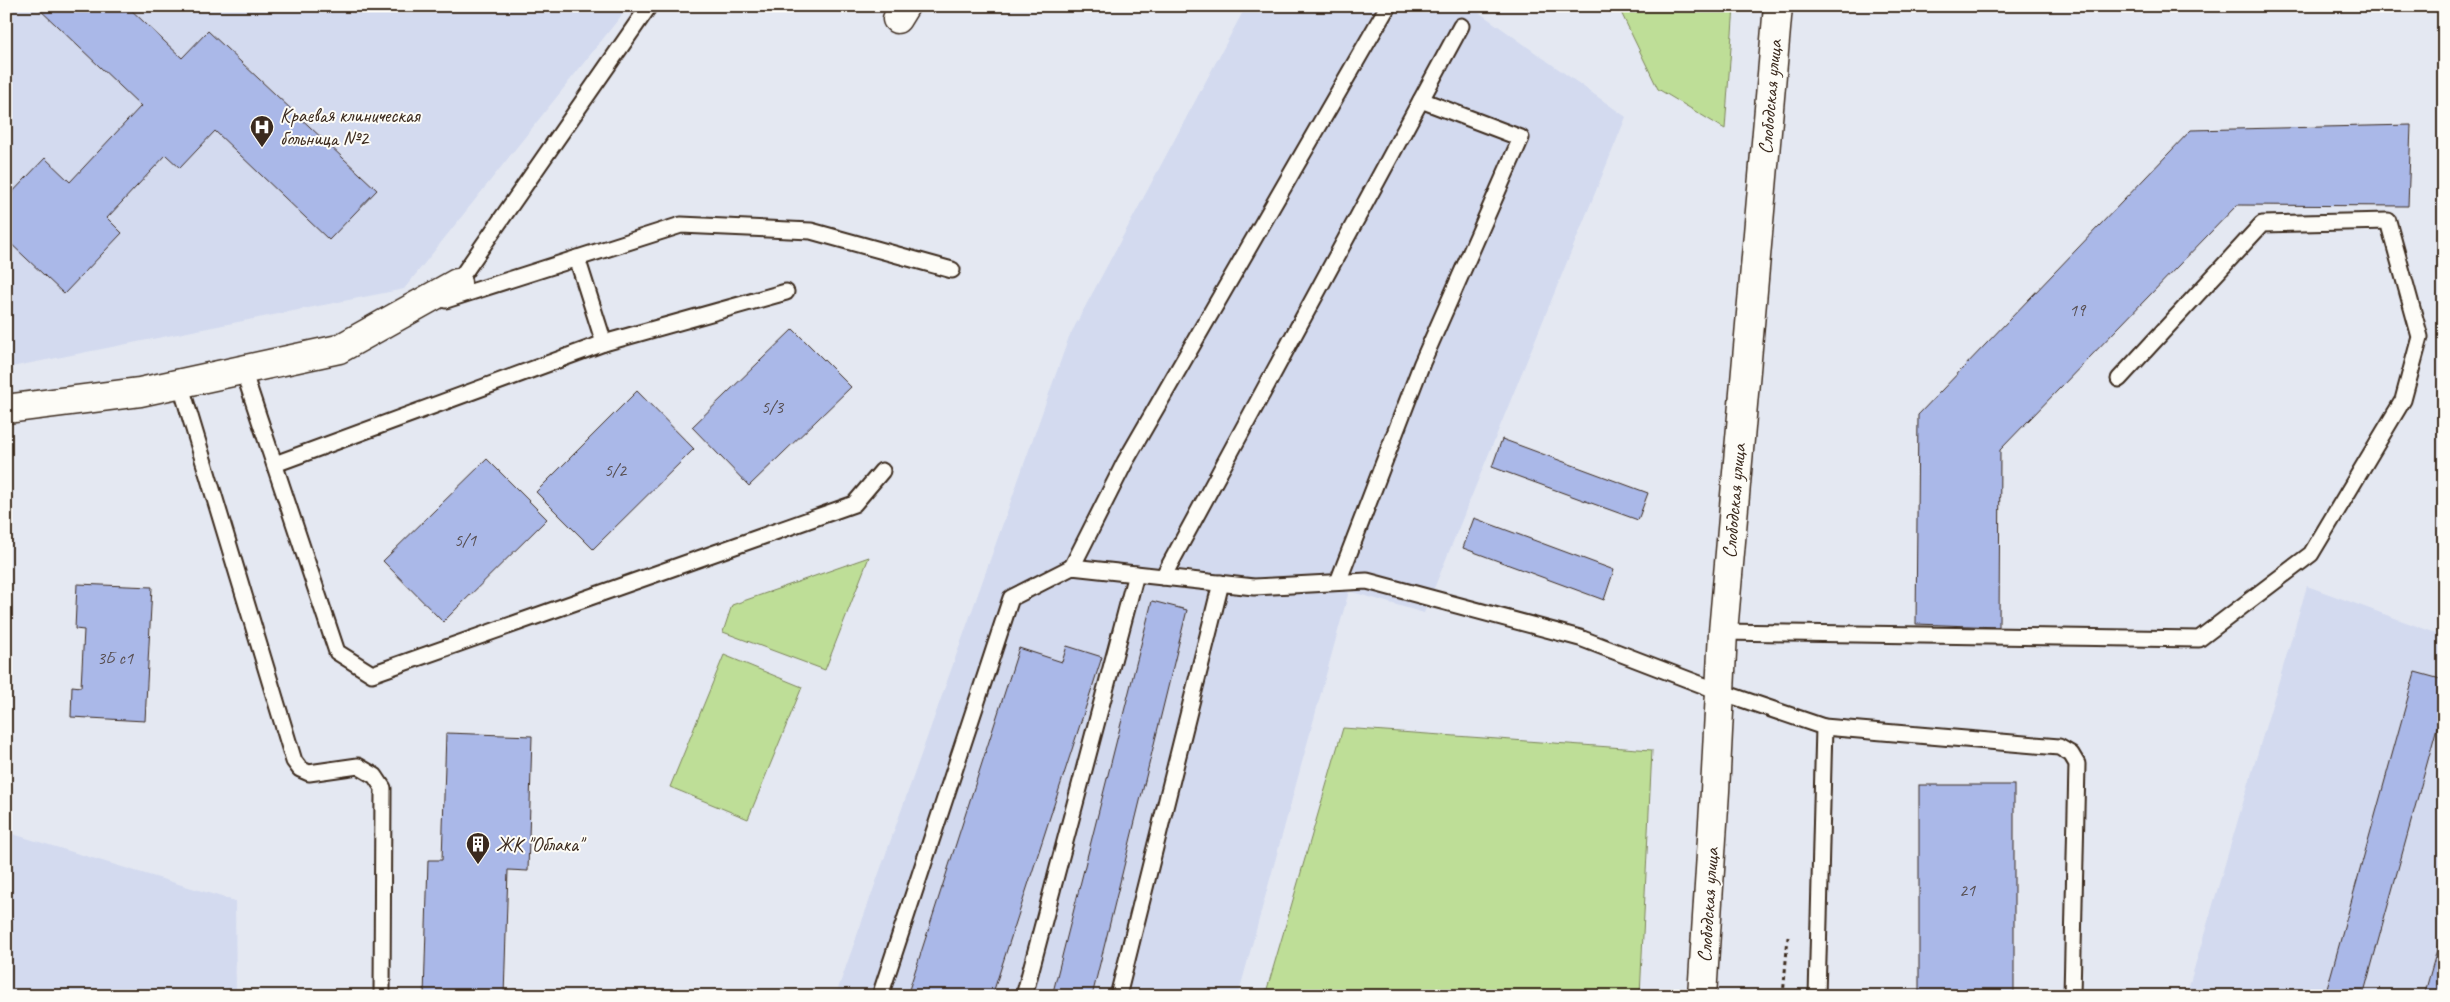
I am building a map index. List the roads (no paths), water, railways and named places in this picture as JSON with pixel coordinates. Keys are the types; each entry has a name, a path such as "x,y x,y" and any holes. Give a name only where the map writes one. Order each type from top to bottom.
{"street":[{"name":"Слободская улица","path":"1702,996 1715,792 1722,632 1778,6"},
{"path":"6,409 140,392 338,349 457,283"}],"lane":[{"path":"457,283 649,6"},
{"path":"1072,567 1125,462 1388,6"},
{"path":"1163,577 1461,26"},
{"path":"1338,582 1422,363 1521,138 1421,100"},
{"path":"1722,632 2199,639 2311,554 2403,400 2420,337 2388,221 2262,224 2119,379"},
{"path":"401,314 681,224 811,231 952,270"},
{"path":"577,258 604,343"},
{"path":"275,464 604,343 786,292"},
{"path":"243,370 337,652 372,674 854,504 882,471"},
{"path":"180,384 294,761 300,769 309,773 358,766 375,776 383,788 382,996"},
{"path":"880,996 1011,598 1072,567 1254,587 1367,580 1580,638 1718,691 1824,727 2059,747 2071,754 2077,764 2072,996"},
{"path":"1024,996 1136,574"},
{"path":"1118,996 1221,583"},
{"path":"1818,996 1824,727"}],"place":[{"name":"Краевая клиническая больница №2","path":"262,148"},
{"name":"ЖК \"Облака\"","path":"478,865"}]}
